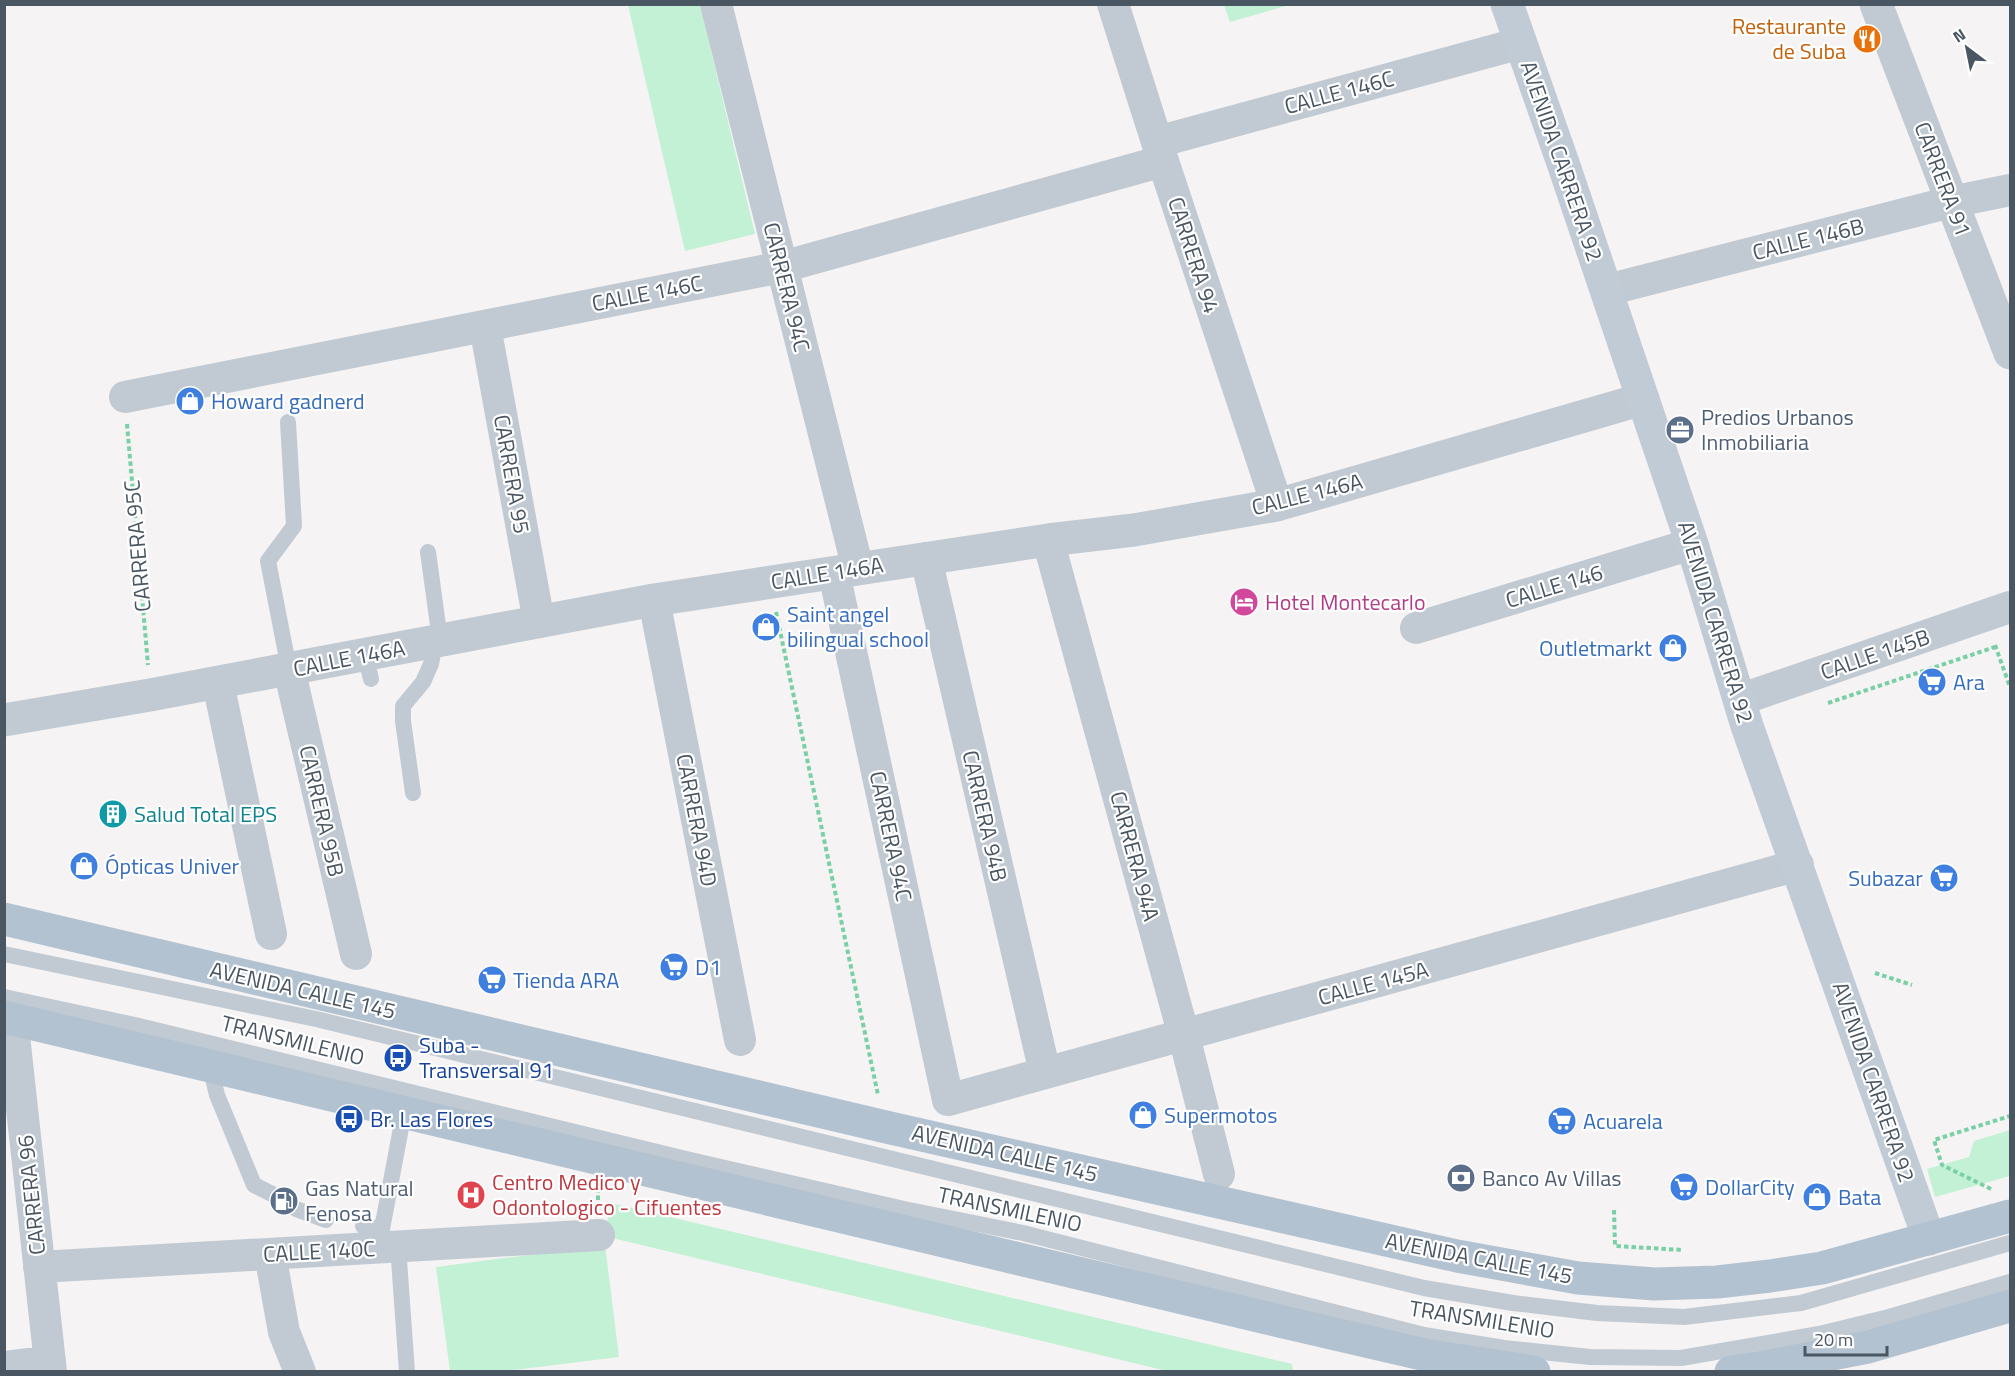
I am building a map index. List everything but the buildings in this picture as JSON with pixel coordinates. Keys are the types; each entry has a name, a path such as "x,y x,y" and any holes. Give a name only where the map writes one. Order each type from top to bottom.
{"main road":[{"name":"AVENIDA CARRERA 92","path":"1507,4 1607,290 1692,544 1739,700 1929,1239"},
{"name":"AVENIDA CALLE 145","path":"4,919 875,1124 1457,1256 1578,1278 1654,1284 1717,1282 1822,1268 1929,1239 2003,1203"},
{"path":"7,1011 210,1066 1292,1324 1430,1356 1534,1371"},
{"path":"1731,1371 1760,1368 1868,1347 2010,1306"}],"street":[{"name":"CARRERA 94C","path":"716,4 782,267 846,571 948,1100"},
{"name":"CARRERA 94","path":"1113,4 1277,505"},
{"name":"CARRERA 91","path":"1876,4 2010,353"},
{"name":"CALLE 146C","path":"125,397 782,267 1521,43"},
{"name":"CALLE 146B","path":"1607,290 1951,202 2010,190"},
{"name":"CARRERA 95","path":"485,326 539,622"},
{"name":"CALLE 146A","path":"4,720 289,669 368,667 440,640 654,600 1048,540 1134,530 1277,505 1643,399"},
{"name":"CARRERA 94A","path":"1048,540 1184,1036 1219,1174"},
{"name":"CALLE 146","path":"1416,628 1692,544"},
{"name":"CARRERA 94B","path":"926,558 1045,1073"},
{"name":"CARRERA 94D","path":"654,600 740,1040"},
{"name":"CALLE 145B","path":"1739,700 1997,612"},
{"name":"CARRERA 95B","path":"289,669 356,954"},
{"path":"218,683 271,934"},
{"name":"CALLE 145A","path":"948,1100 1798,866"},
{"name":"CARRERA 96","path":"7,1011 18,1205 39,1266 50,1366"},
{"name":"CALLE 140C","path":"39,1266 599,1235"},
{"path":"270,1254 284,1332 300,1371"},
{"path":"4,1367 50,1366"}],"lane":[{"path":"288,422 294,526 268,561 289,669"},
{"path":"413,793 403,706 423,682 431,664 435,642 440,640 428,552"},
{"name":"TRANSMILENIO","path":"4,954 315,1019 1424,1288 1512,1303 1597,1313 1696,1316 1801,1303 2010,1243"},
{"name":"TRANSMILENIO","path":"7,1011 135,1025 686,1159 904,1209 1023,1233 1424,1335 1504,1348 1590,1357 1681,1358 1819,1334 1889,1317 2010,1282"},
{"path":"210,1066 217,1095 254,1185 272,1194"},
{"path":"363,1226 382,1229 404,1112"},
{"path":"296,1209 326,1220"},
{"path":"398,1246 407,1371"}],"path":[{"name":"CARRERA 95C","path":"125,397 150,695"},
{"path":"769,582 879,1102"},
{"path":"1997,612 1995,647 2010,687"},
{"path":"1820,706 1995,647"},
{"path":"1875,973 1912,985"},
{"path":"2003,1203 1942,1165 1934,1140 2010,1116"},
{"path":"1614,1210 1615,1246 1695,1251"}],"green space":[{"path":"1224,4 1289,5 1230,22"},
{"path":"628,5 700,5 755,234 685,251"},
{"path":"2010,1130 2010,1176 1935,1197 1927,1169 1969,1157 1974,1141"},
{"path":"611,1203 1292,1364 1293,1371 1167,1371 604,1236"},
{"path":"605,1245 619,1357 505,1371 450,1371 436,1267"}],"place":[{"name":"Restaurante de Suba","path":"1867,39"},
{"name":"Howard gadnerd","path":"190,401"},
{"name":"Predios Urbanos Inmobiliaria","path":"1680,430"},
{"name":"Hotel Montecarlo","path":"1244,602"},
{"name":"Saint angel bilingual school","path":"766,627"},
{"name":"Outletmarkt","path":"1673,648"},
{"name":"Ara","path":"1932,682"},
{"name":"Salud Total EPS","path":"113,814"},
{"name":"Ópticas Univer","path":"84,866"},
{"name":"Subazar","path":"1944,878"},
{"name":"D1","path":"674,967"},
{"name":"Tienda ARA","path":"492,980"},
{"name":"Suba - Transversal 91","path":"398,1058"},
{"name":"Supermotos","path":"1143,1115"},
{"name":"Br. Las Flores","path":"349,1119"},
{"name":"Acuarela","path":"1562,1121"},
{"name":"Banco Av Villas","path":"1461,1178"},
{"name":"DollarCity","path":"1684,1187"},
{"name":"Centro Medico y Odontologico - Cifuentes","path":"471,1195"},
{"name":"Bata","path":"1817,1197"},
{"name":"Gas Natural Fenosa","path":"284,1201"}]}
